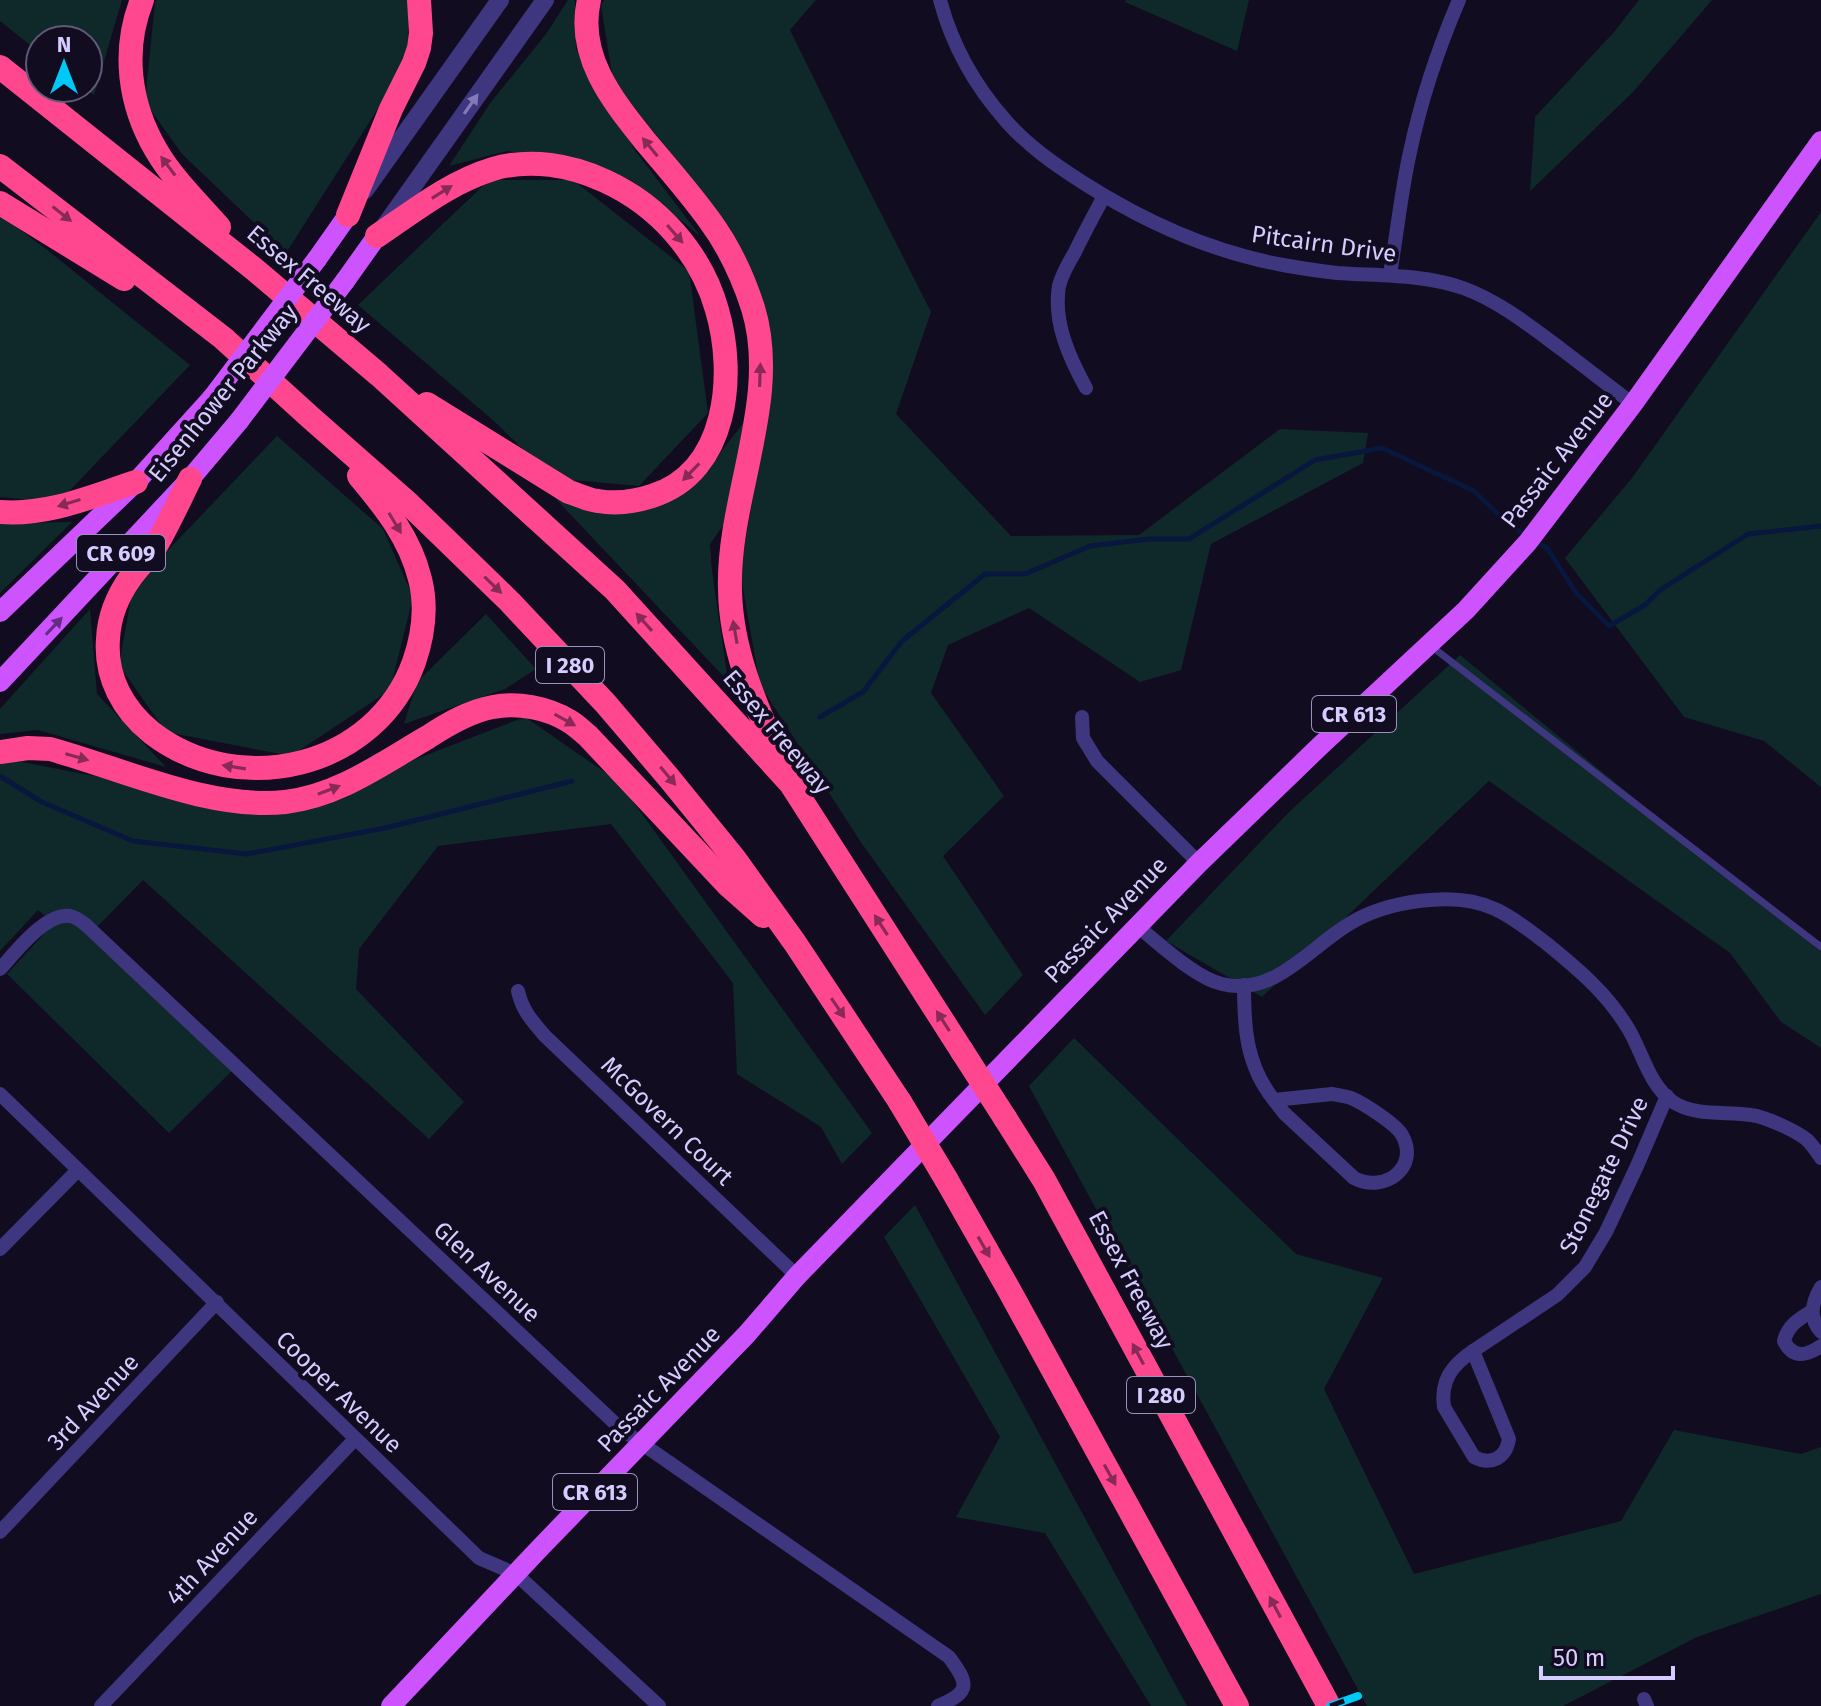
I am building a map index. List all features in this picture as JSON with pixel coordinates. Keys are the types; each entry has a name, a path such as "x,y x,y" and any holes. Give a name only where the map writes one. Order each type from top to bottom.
{"highway":[{"path":"142,0 130,47 130,73 141,117 156,150 175,176 254,269"},
{"path":"348,215 419,48 419,0"},
{"path":"589,0 587,31 590,49 606,89 711,222 738,268 754,313 760,385 731,561 731,614 753,700 791,784"},
{"name":"Essex Freeway","path":"0,67 254,269 379,375 615,590 791,784 1044,1180 1329,1706"},
{"path":"377,236 448,188 495,168 541,164 574,169 596,177 636,197 673,229 688,249 710,289 717,309 726,375 723,406 714,439 694,471 680,483 660,493 616,503 595,501 569,492 379,375"},
{"name":"I 280","path":"0,166 223,338 421,515 510,602 606,704 734,858 795,943 900,1102 946,1179 1236,1705"},
{"path":"0,203 223,338"},
{"path":"190,479 155,546 118,598 110,622 108,660 121,700 145,728 172,747 205,762 228,767 273,769 299,764 342,746 376,721 403,687 419,646 423,625 421,580 413,557 389,511 311,418"},
{"path":"0,512 46,510 136,482"},
{"path":"0,752 50,749 200,795 242,802 285,802 336,788 475,712 494,706 532,707 570,721 588,736 728,885 795,943"}],"main road":[{"name":"Passaic Avenue","path":"391,1706 747,1334 797,1276 1137,926 1320,746 1466,610 1533,535 1633,404 1821,141"},
{"name":"Eisenhower Parkway","path":"0,612 136,482 212,398 348,215"},
{"name":"Eisenhower Parkway","path":"0,682 190,479 239,421 377,236"}],"street":[{"name":"Eisenhower Parkway","path":"348,215 500,0"},
{"name":"Eisenhower Parkway","path":"377,236 545,0"},
{"name":"Pitcairn Drive","path":"940,0 956,46 971,74 1007,123 1054,164 1120,206 1172,231 1225,251 1295,267 1337,273 1390,274 1462,288 1498,305 1538,332 1633,404"},
{"path":"1390,274 1409,155 1421,105 1459,0"},
{"path":"1086,388 1070,358 1063,336 1059,285 1104,196"},
{"path":"1082,717 1083,738 1097,761 1199,863"},
{"name":"Stonegate Drive","path":"1137,926 1203,977 1223,985 1244,985 1265,982 1284,973 1352,921 1389,907 1460,899 1494,909 1530,931 1577,968 1610,1001 1630,1032 1648,1070 1667,1096 1606,1232 1585,1267 1557,1295 1460,1359 1450,1370 1444,1383 1444,1407 1474,1457 1493,1461 1503,1455 1509,1439 1473,1351"},
{"name":"Glen Avenue","path":"0,969 41,926 61,916 72,916 86,925 610,1418 642,1444 949,1657 963,1676 963,1687 956,1698 938,1706"},
{"path":"1244,985 1244,1027 1253,1064 1262,1085 1284,1113 1363,1183 1384,1182 1402,1167 1406,1153 1401,1133 1395,1125 1351,1098 1332,1094 1274,1100"},
{"name":"McGovern Court","path":"518,991 521,1005 530,1020 545,1036 797,1276"},
{"name":"Cooper Avenue","path":"0,1094 479,1558 516,1574 659,1706"},
{"path":"1667,1096 1675,1103 1695,1110 1753,1115 1774,1123 1808,1140 1821,1158"},
{"path":"0,1249 78,1170"},
{"path":"1821,1287 1811,1315 1821,1332"},
{"name":"3rd Avenue","path":"0,1532 217,1302"},
{"path":"1812,1311 1792,1324 1784,1341 1795,1355 1805,1355 1821,1346"},
{"name":"4th Avenue","path":"101,1706 355,1439"}],"lane":[{"path":"1429,644 1821,947"}],"green space":[{"path":"0,0 122,0 104,61 104,24 24,24 24,40 0,21"},
{"path":"157,0 409,0 407,63 286,253 182,154 145,102"},
{"path":"568,0 575,0 576,49 634,149 700,236 631,180 583,161 507,151 449,166 491,102 546,34"},
{"path":"604,0 816,0 790,30 931,312 896,414 1011,536 1139,535 1280,429 1368,433 1363,463 1211,544 1181,670 1140,682 1029,608 948,645 931,693 1004,796 943,856 1023,975 985,1015 860,841 760,685 740,572 768,412 767,325 730,228 613,81 601,5"},
{"path":"1126,0 1249,0 1237,51"},
{"path":"1639,0 1712,0 1633,92 1530,191 1535,117 1615,31"},
{"path":"489,180 573,180 689,271 708,413 639,486 561,479 536,462 495,422 358,305"},
{"path":"1821,212 1821,787 1764,741 1684,717 1565,558 1632,478"},
{"path":"0,215 190,365 52,509 43,501 0,497"},
{"path":"744,422 724,524 710,544 728,681 554,497 597,510 711,465"},
{"path":"277,436 383,529 413,597 390,690 291,756 166,732 119,665 133,587"},
{"path":"0,521 13,523 72,522 0,593"},
{"path":"90,609 97,694 166,767 38,730 0,734 0,709"},
{"path":"486,614 536,669 505,689 404,724 417,682"},
{"path":"1460,655 1821,952 1821,1048 1781,1022 1730,953 1489,781 1262,997 1166,941 1290,811"},
{"path":"525,717 619,782 872,1133 842,1164 821,1127 737,1074 733,983 611,824 438,846 359,949 356,989 464,1102 429,1139 143,880 92,932 233,1070 169,1133 7,974 54,923 38,910 0,951 0,763 12,760 279,812"},
{"path":"1074,1038 1296,1254 1383,1278 1324,1389 1414,1574 1621,1521 1674,1430 1801,1454 1821,1447 1821,1594 1697,1637 1563,1706 1367,1706 1029,1086"},
{"path":"915,1205 1187,1706 1151,1706 1045,1533 956,1517 1000,1437 884,1237"}],"waterway":[{"path":"820,717 863,692 902,641 985,574 1025,574 1090,546 1149,539 1189,539 1315,460 1382,448 1474,491 1509,525 1527,536"},
{"path":"1535,541 1547,548 1577,594 1609,626 1748,534 1821,526"},
{"path":"0,776 42,802 133,841 247,854 385,828 572,781"}],"railway":[{"path":"1330,1706 1358,1696"}]}
